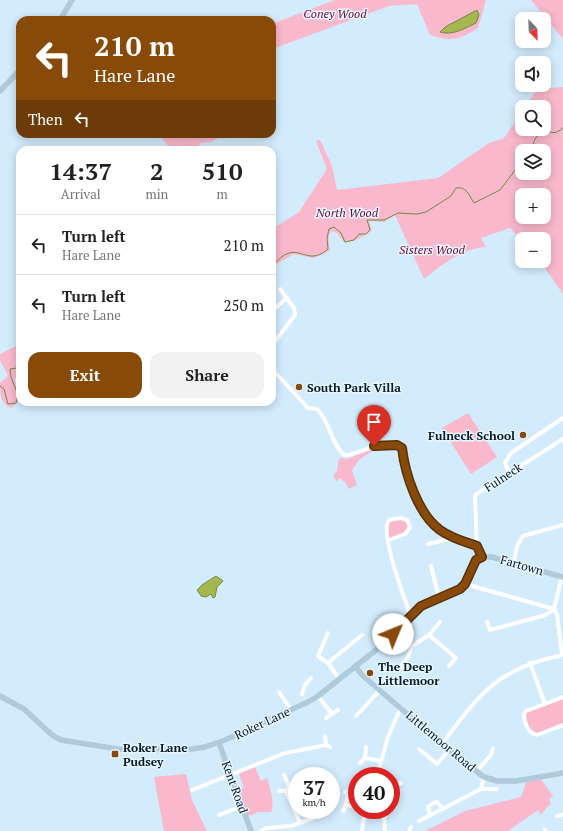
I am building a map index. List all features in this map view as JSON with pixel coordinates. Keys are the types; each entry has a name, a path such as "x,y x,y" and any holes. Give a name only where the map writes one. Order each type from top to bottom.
{"street":[{"path":"62,16 72,0"},
{"path":"0,91 16,74"},
{"path":"276,340 295,315 294,308 280,289"},
{"path":"276,308 287,298"},
{"path":"276,373 308,408 317,409 322,413 336,444 344,455 349,455 384,445 397,445 402,448 408,477 418,501 436,527 454,538 477,546"},
{"path":"509,473 505,463 511,454 563,418"},
{"name":"Fulneck","path":"482,557 477,546 475,495 563,439"},
{"path":"389,540 407,532 410,527 407,520 396,518 388,521 386,526 389,540 399,586 411,616"},
{"path":"514,562 517,546 523,536 563,525"},
{"path":"428,544 454,538"},
{"path":"442,744 470,706 486,690 506,674 530,663 562,655 557,614 554,609 465,584 472,566 476,560 482,557"},
{"name":"Fartown","path":"482,557 492,557 514,562 563,576"},
{"path":"431,566 439,598"},
{"path":"487,622 490,630 546,615 554,609 563,576"},
{"name":"Roker Lane","path":"0,696 24,709 58,739 69,742 118,749 138,750 192,749 219,743 291,710 305,698 318,696 356,667 421,606 460,589 465,584"},
{"path":"400,668 407,659 412,646 429,635 440,622"},
{"path":"397,630 412,646"},
{"path":"328,632 318,656 328,663 340,680"},
{"path":"328,663 362,635"},
{"path":"429,635 458,656 449,666"},
{"path":"530,663 545,704"},
{"name":"Littlemoor Road","path":"356,667 442,744 484,777 497,780 516,781 563,773"},
{"path":"305,698 305,685 311,678"},
{"path":"356,716 380,690"},
{"path":"279,692 291,710"},
{"path":"318,696 332,714"},
{"path":"563,697 526,711 524,714 524,719 530,732 537,735 563,724"},
{"path":"379,767 388,737 401,707"},
{"path":"326,718 338,710"},
{"path":"192,790 285,753 328,746 325,736"},
{"name":"Kent Road","path":"219,743 251,831"},
{"path":"360,763 365,758 366,747"},
{"path":"476,772 491,755 493,748"},
{"path":"419,749 437,764 449,750"},
{"path":"365,758 380,761"},
{"path":"284,775 288,784"},
{"path":"481,789 484,777"},
{"path":"419,821 481,789 497,789"},
{"path":"279,791 286,791"},
{"path":"286,791 300,823"},
{"path":"343,811 346,805 348,793 345,792"},
{"path":"430,815 428,807 433,803 437,802 442,809"},
{"path":"219,815 242,806"},
{"path":"558,816 563,815"},
{"path":"261,831 300,823 310,819"},
{"path":"362,831 364,819"},
{"path":"384,819 385,831"}],"green space":[{"name":"Coney Wood","path":"335,0 486,0 478,28 455,39 444,39 430,35 417,4 389,6 276,48 276,22"},
{"path":"531,0 563,0 563,39 551,24 551,12 541,12"},
{"path":"563,87 563,294 545,268 551,268 551,232 515,232 515,233 510,228 481,238 486,247 477,248 460,254 424,279 395,215 384,222 369,221 372,231 354,241 344,242 337,233 331,231 329,238 330,251 313,258 294,254 276,265 276,226 299,212 327,169 316,141 320,140 332,166 337,190 438,178 489,143 504,138 515,122 515,136 551,136 551,100 530,100 535,92 551,92 551,88"},
{"path":"162,138 218,138 211,142 201,143 198,146 168,146"},
{"path":"16,346 16,378 14,378 16,385 16,404 12,408 5,404 1,394 0,383 8,376 0,360 0,354"},
{"path":"468,413 497,457 471,474 442,428"},
{"path":"373,449 374,450 359,460 352,470 357,485 349,489 345,482 340,478 337,481 333,476 337,471 339,458 347,459"},
{"path":"389,520 407,520 409,530 389,540 387,524"},
{"path":"563,697 563,725 533,734 524,718 526,711"},
{"path":"255,767 261,781 267,778 272,795 272,808 271,812 258,812 246,817 241,802 241,789 244,788 239,773"},
{"path":"186,774 192,800 207,831 164,831 154,777"},
{"path":"540,778 553,796 549,799 551,804 541,815 538,810 508,831 425,831 465,811 521,797 527,780"}],"shaded area":[{"path":"477,10 479,15 476,23 454,32 440,32 445,27"},
{"path":"216,576 223,581 217,587 215,597 213,598 211,594 206,597 201,596 197,590"}],"waterway":[{"path":"533,144 539,134 545,129 554,133 563,128"},
{"path":"276,263 288,253 295,252 313,256 328,249 327,238 329,229 334,227 341,233 345,242 354,240 359,234 366,234 370,230 367,220 384,220 398,213 417,214 426,212 451,196 456,188 462,188 465,190 474,203 500,190 515,170"},
{"path":"16,368 10,369 11,377 16,390"},
{"path":"0,386 4,389 8,404 16,403"}],"place":[{"name":"South Park Villa","path":"299,387"},
{"name":"Fulneck School","path":"523,435"},
{"name":"The Deep Littlemoor","path":"370,673"},
{"name":"Roker Lane Pudsey","path":"115,754"}],"route":[{"path":"374,446 397,445 402,448 404,464 418,501 436,527 454,538 477,546 482,557 476,560 465,584 460,589 421,606 393,634"}],"park label":[{"name":"North Wood","path":"347,212"},
{"name":"Sisters Wood","path":"432,249"}]}
